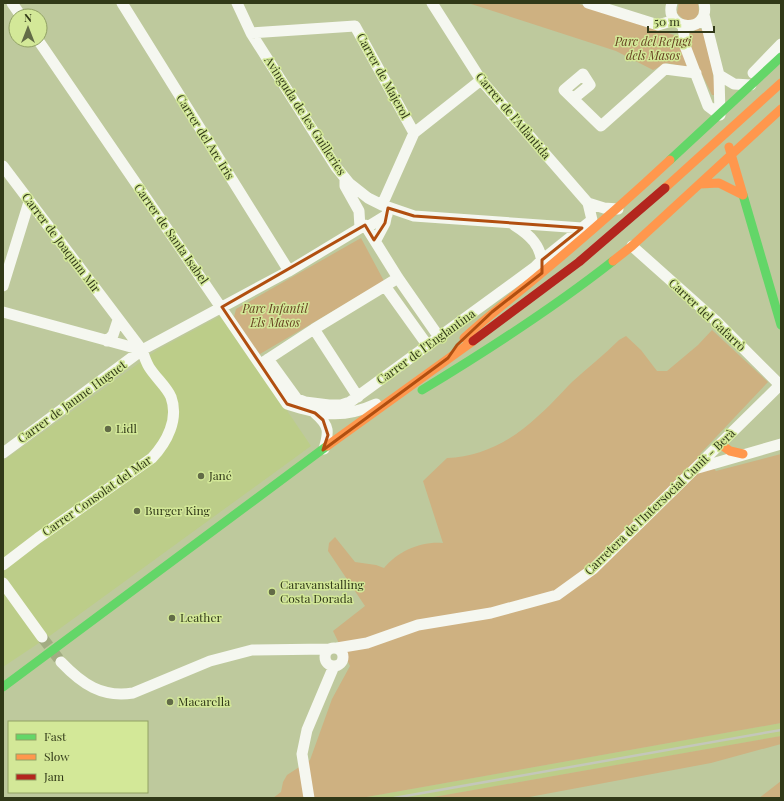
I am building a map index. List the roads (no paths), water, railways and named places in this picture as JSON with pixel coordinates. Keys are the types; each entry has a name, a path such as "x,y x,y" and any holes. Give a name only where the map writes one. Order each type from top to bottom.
{"main road":[{"path":"448,358 457,345 492,312 542,273 596,222 618,209 705,127 720,118 747,85 781,57"},
{"path":"3,687 140,583 396,398 448,358 483,336 602,244 670,186 781,83"},
{"path":"384,406 402,403 500,342 571,294 632,246 700,184 731,152 748,139 781,109"},
{"path":"720,118 781,325"},
{"path":"742,192 744,179 740,158 748,139"},
{"path":"700,184 719,183 742,192"},
{"path":"720,444 730,451 743,454"}],"street":[{"name":"Carrer del Arc Iris","path":"122,3 289,271"},
{"name":"Avinguda de les Guilleries","path":"237,3 251,33 336,167 345,179 358,191 385,209 414,216 582,228"},
{"name":"Carrer de l'Atlàntida","path":"432,3 481,80 588,203 596,222"},
{"path":"588,3 658,25 679,23 695,25 704,9 716,3"},
{"path":"672,3 671,11 679,23 685,46 708,106 720,118"},
{"path":"704,9 719,75 720,118"},
{"name":"Carrer de Majerol","path":"251,33 355,26 414,132"},
{"path":"719,75 728,82 747,85 781,44"},
{"name":"Carrer de Santa Isabel","path":"44,48 222,307 264,362 287,404 315,413 358,412 388,398 396,398"},
{"path":"574,98 601,126 665,69 696,73"},
{"path":"376,240 385,223 385,209 414,132 481,80"},
{"path":"772,117 781,126"},
{"name":"Carrer de Joaquim Mir","path":"3,166 142,350"},
{"path":"345,179 345,186 359,211 363,227 376,240 398,278 439,337"},
{"path":"3,286 29,202"},
{"path":"588,203 604,208 618,209"},
{"name":"Carrer de Jaume Huguet","path":"3,453 142,350 289,271 363,227 369,226 385,209"},
{"name":"Carrer de l'Englantina","path":"264,362 292,394 301,400 316,404 341,405 358,397 535,267 582,228 596,222"},
{"name":"Avinguda de les Guilleries","path":"512,224 534,240 540,251 542,273"},
{"name":"Carrer del Gafarrò","path":"632,246 715,320 781,384"},
{"path":"264,362 314,329 398,278"},
{"path":"386,286 428,346"},
{"path":"3,312 142,350"},
{"path":"106,341 113,335 118,320"},
{"path":"314,329 358,397"},
{"name":"Carrer Consolat del Mar","path":"3,565 38,538 152,458 159,451 169,434 174,415 170,396 148,365 142,350"},
{"name":"Carretera de l'Intersocial Cunit - Berà","path":"61,662 86,686 113,693 130,689 137,690 210,661 252,650 330,651 367,643 418,625 491,613 557,595 593,569 781,384"},
{"path":"315,413 323,420 327,428 328,435 323,450"},
{"path":"693,469 781,444"},
{"path":"3,583 42,637"},
{"name":"Carretera de l'Intersocial Cunit - Berà","path":"344,659 367,643"},
{"path":"309,798 302,754 307,730 334,666 341,663 344,659 343,653 330,651 327,662 334,666"}],"tunnel":[{"path":"42,637 61,662"}],"railway":[{"path":"394,798 781,730"}],"place":[{"name":"Lidl","path":"108,429"},
{"name":"Jané","path":"201,476"},
{"name":"Burger King","path":"137,511"},
{"name":"Caravanstalling Costa Dorada","path":"272,592"},
{"name":"Leather","path":"172,618"},
{"name":"Macarella","path":"170,702"}],"park label":[{"name":"Parc del Refugi dels Masos","path":"653,49"},
{"name":"Parc Infantil Els Masos","path":"275,316"}]}
